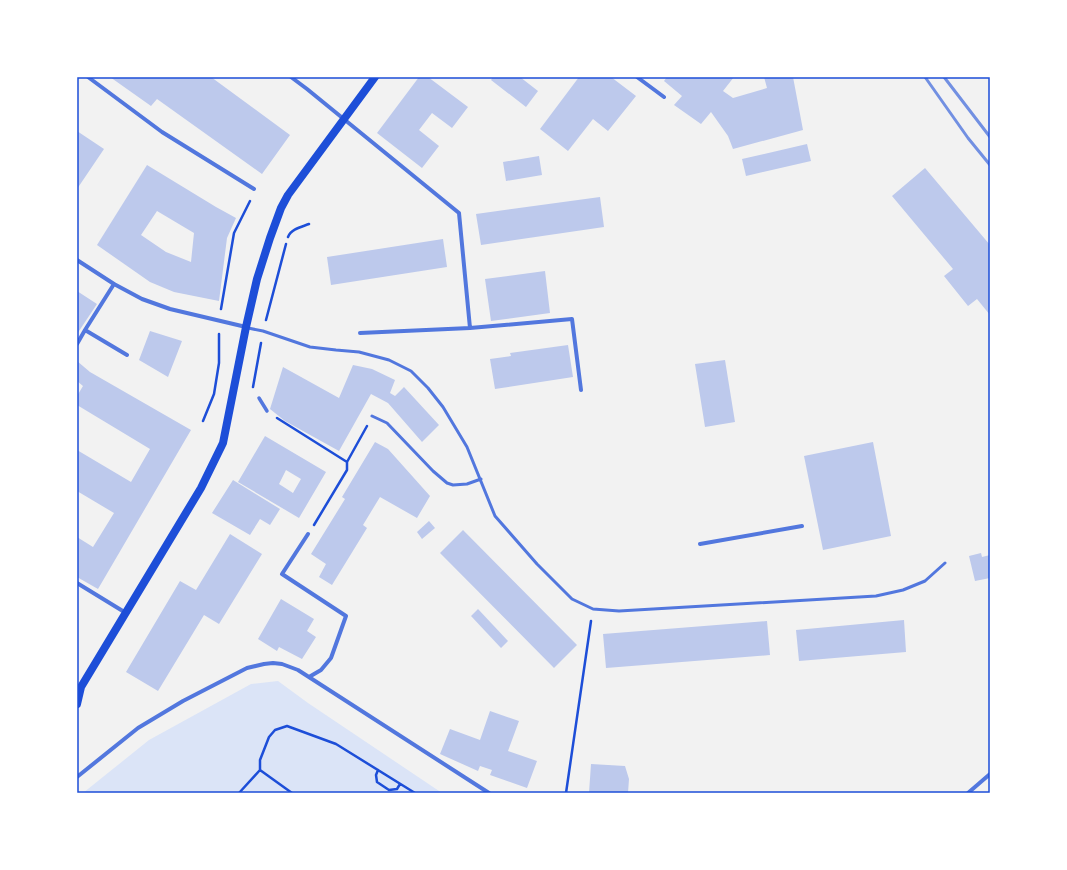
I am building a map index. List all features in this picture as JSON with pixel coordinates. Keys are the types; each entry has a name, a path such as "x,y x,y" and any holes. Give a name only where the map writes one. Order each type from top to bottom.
{"main road":[{"path":"77,704 79,688 201,488 223,443 246,327 260,272 270,238 288,195 375,77"}],"street":[{"path":"88,77 162,132 254,189"},
{"path":"291,77 459,213 470,328"},
{"path":"637,77 664,97"},
{"path":"77,260 114,284 142,299 170,310 246,327"},
{"path":"77,344 114,284"},
{"path":"360,333 470,328 572,319 582,390"},
{"path":"85,330 127,355"},
{"path":"259,398 266,411"},
{"path":"700,544 802,526"},
{"path":"308,534 282,574 346,616 332,658 321,670 309,677"},
{"path":"77,583 126,613"},
{"path":"77,777 138,728 183,701 247,668 264,664 282,664 298,670 489,793"},
{"path":"968,793 990,774"}],"lane":[{"path":"246,327 263,331 310,347 359,352 388,360 411,371 428,388 443,407 467,447 495,516 537,564 572,599 593,609 619,611 876,596 904,590 925,581 945,563"},
{"path":"372,416 387,423 432,471 447,483 453,485 467,484 481,479"}],"path":[{"path":"203,421 214,394 219,363 220,322 234,232 253,197"},
{"path":"253,388 268,307 290,233 309,224"},
{"path":"266,411 347,462"},
{"path":"308,534 347,470 347,462 372,416"},
{"path":"566,793 593,609"},
{"path":"239,793 260,770 260,760 269,737 275,730 287,726 336,744 415,793"},
{"path":"260,770 292,793"},
{"path":"378,770 376,775 377,782 389,790 397,789 400,784"}],"shaded area":[{"path":"278,681 308,703 442,793 83,793 149,740 251,684"}],"building":[{"path":"110,77 211,77 290,135 262,174 157,99 151,106"},
{"path":"419,77 428,77 468,107 452,128 432,113 419,130 439,146 422,168 377,133"},
{"path":"493,77 520,77 538,91 526,107 491,80"},
{"path":"579,77 611,77 636,96 608,131 593,119 568,151 540,129"},
{"path":"667,77 734,77 723,91 733,98 767,88 764,77 793,77 803,130 733,149 728,136 711,112 701,124 674,105 682,96 664,81"},
{"path":"77,131 104,149 77,189"},
{"path":"807,144 811,161 746,176 742,159"},
{"path":"539,156 542,175 506,181 503,162"},
{"path":"147,165 236,218 227,238 219,301 174,292 150,282 97,245","holes":["157,211 194,233 191,262 166,252 141,235"]},
{"path":"925,168 990,245 990,315 977,299 968,306 944,276 953,269 892,196"},
{"path":"600,197 604,227 481,245 476,214"},
{"path":"443,239 447,267 331,285 327,257"},
{"path":"545,271 550,313 491,321 485,279"},
{"path":"77,291 97,304 77,334"},
{"path":"150,331 182,341 168,377 139,360"},
{"path":"568,345 573,377 495,389 490,359 511,356 510,353"},
{"path":"725,360 735,422 705,427 695,364"},
{"path":"77,361 90,372 191,430 98,589 77,577 77,537 93,547 114,513 77,491 77,450 131,482 150,449 77,405 77,396 83,386 77,381"},
{"path":"353,365 372,369 395,380 390,393 395,396 404,387 439,425 422,442 388,403 371,394 339,451 285,421 270,409 283,367 339,398"},
{"path":"265,436 326,472 299,518 238,482","holes":["286,470 301,479 293,493 279,484"]},
{"path":"375,442 388,449 430,496 417,518 380,497 363,525 367,528 332,585 319,577 326,564 311,554 345,499 342,497"},
{"path":"873,442 891,536 823,550 804,456"},
{"path":"233,480 280,509 270,525 260,519 250,535 212,513"},
{"path":"429,521 435,528 422,539 417,532"},
{"path":"463,530 577,645 554,668 440,553"},
{"path":"230,534 262,554 219,624 204,615 158,691 126,672 180,581 196,590"},
{"path":"981,553 982,557 990,555 990,578 975,581 969,556"},
{"path":"281,599 314,619 307,631 316,637 302,659 279,647 277,651 258,639"},
{"path":"478,609 508,641 501,648 471,616"},
{"path":"904,620 906,652 799,661 796,630"},
{"path":"767,621 770,655 606,668 603,634"},
{"path":"490,711 519,721 508,751 537,761 527,788 490,775 492,770 480,766 478,771 440,754 450,729 480,740"},
{"path":"591,764 625,766 629,779 628,793 589,793"}],"railway":[{"path":"925,77 968,138 990,165"},
{"path":"944,77 990,137"}]}
